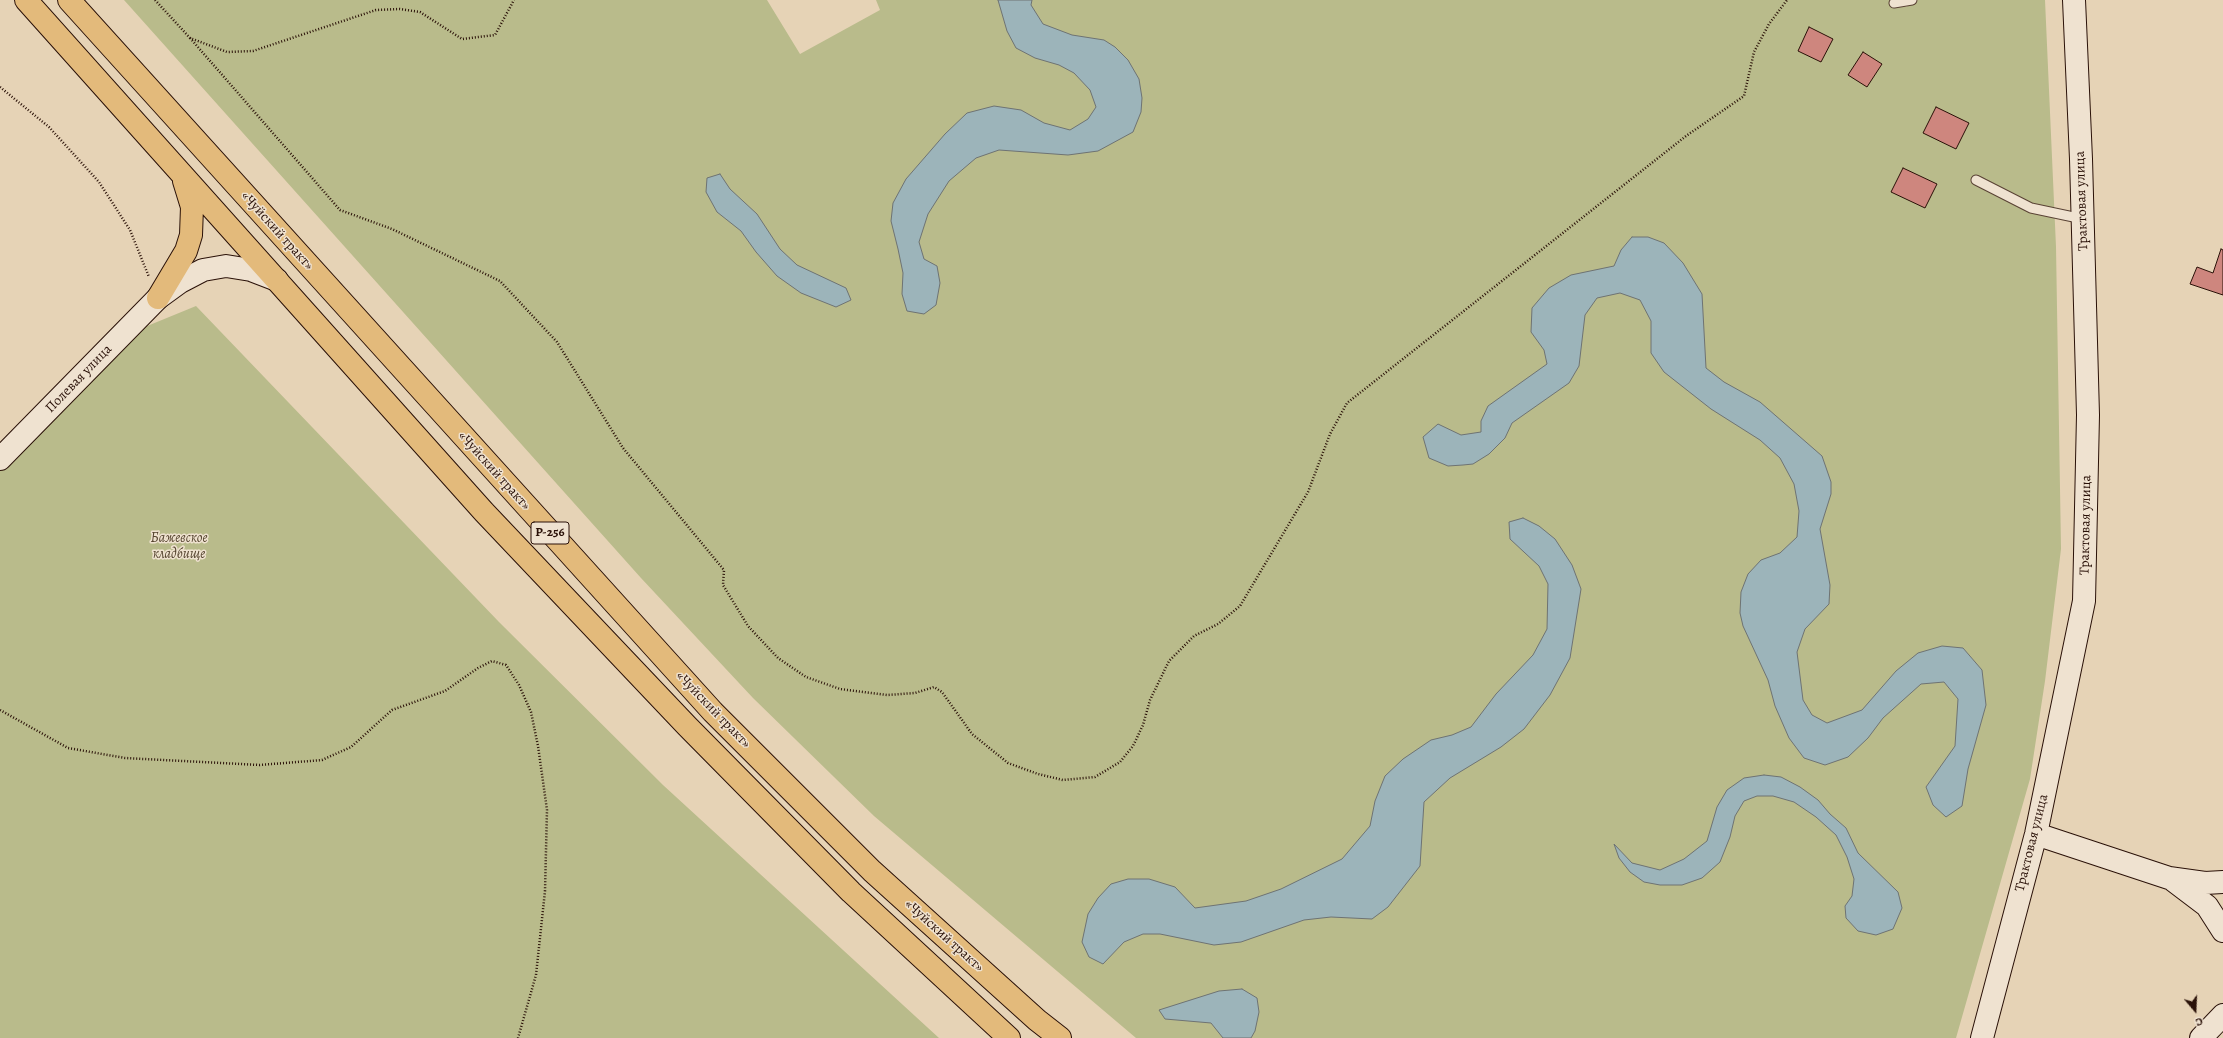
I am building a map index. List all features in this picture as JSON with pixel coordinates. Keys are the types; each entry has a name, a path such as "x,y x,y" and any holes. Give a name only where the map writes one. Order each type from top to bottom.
{"highway":[{"name":"«Чуйский тракт»","path":"26,0 484,512 687,726 851,892 1009,1038"},
{"name":"«Чуйский тракт»","path":"69,0 713,712 872,871 1037,1020 1060,1038"},
{"path":"158,298 186,251 193,225 190,197 177,168"}],"street":[{"name":"Трактовая улица","path":"1982,1038 2036,834 2084,602 2088,415 2083,219 2074,0"},
{"name":"Полевая улица","path":"0,459 158,298 191,275 216,267 242,268 277,280"},
{"path":"2036,834 2169,878 2205,883 2223,882"},
{"path":"2169,878 2198,897 2207,906 2223,931"},
{"path":"2201,1038 2223,1015"}],"lane":[{"path":"1894,3 1912,0"},
{"path":"1976,180 2031,208 2083,219"}],"path":[{"path":"155,0 340,210 392,229 500,280 557,342 623,448 724,570 724,584 748,626 778,658 806,677 840,689 887,695 915,693 934,687 942,692 972,734 1008,762 1038,774 1063,780 1095,777 1120,762 1132,746 1139,732 1150,700 1169,661 1194,636 1218,624 1240,606 1308,492 1330,434 1347,403 1686,136 1744,96 1754,52 1769,24 1787,0"},
{"path":"190,38 227,52 253,51 376,10 400,9 420,12 462,39 495,35 514,0"},
{"path":"0,87 49,127 99,182 130,230 158,298"},
{"path":"0,710 68,748 125,758 260,765 322,760 351,747 392,710 445,691 478,668 492,661 506,665 519,685 531,712 538,746 547,810 545,891 536,975 518,1038"}],"green space":[{"path":"124,0 767,0 800,54 880,10 876,0 1896,0 1906,7 1918,0 2045,0 2056,247 2061,549 2045,681 2030,779 1956,1038 1136,1038 874,816 753,698 641,578"},
{"name":"Бажевское кладбище","path":"196,306 499,622 663,785 939,1038 0,1038 0,469 135,331"}],"water":[{"path":"998,0 1032,0 1031,5 1043,24 1072,35 1104,40 1115,47 1128,60 1139,79 1142,98 1141,112 1133,132 1098,151 1068,155 999,150 976,158 949,181 928,214 919,242 924,259 937,266 940,283 936,305 924,314 907,311 902,294 903,273 891,221 893,203 906,179 945,134 967,113 994,106 1021,110 1044,123 1070,130 1088,119 1096,107 1090,90 1074,73 1059,65 1035,58 1016,48 1007,31"},
{"path":"720,174 730,189 757,214 780,249 797,265 846,288 851,300 836,307 801,293 777,276 756,252 741,231 717,212 706,192 707,178"},
{"path":"1632,237 1648,237 1664,243 1683,263 1702,294 1706,368 1724,382 1760,402 1822,456 1831,482 1831,494 1820,529 1830,585 1829,604 1805,629 1797,652 1803,700 1812,715 1827,723 1862,710 1896,671 1918,653 1942,646 1963,648 1982,670 1986,705 1968,769 1962,806 1946,817 1933,805 1926,787 1955,746 1958,699 1944,682 1921,684 1883,718 1868,738 1848,757 1825,765 1804,758 1789,738 1775,706 1768,680 1743,626 1740,613 1741,592 1748,574 1761,560 1780,553 1797,537 1799,511 1794,484 1780,458 1760,440 1711,409 1664,372 1651,353 1651,321 1640,300 1620,293 1597,298 1585,315 1579,366 1569,383 1512,423 1505,438 1489,454 1473,464 1448,466 1429,458 1423,437 1438,424 1461,435 1481,432 1481,421 1488,406 1547,364 1544,350 1531,332 1532,308 1549,288 1571,275 1614,266 1621,250"},
{"path":"1523,518 1539,526 1555,539 1572,565 1581,589 1570,658 1550,695 1524,729 1501,747 1450,778 1424,802 1420,866 1388,907 1372,919 1331,917 1304,920 1241,942 1214,945 1160,934 1143,934 1124,942 1103,964 1089,957 1082,942 1088,914 1098,898 1111,884 1128,879 1149,879 1175,887 1195,908 1246,901 1281,889 1342,859 1370,826 1375,801 1385,776 1403,759 1431,740 1452,735 1471,727 1496,694 1533,655 1547,629 1548,584 1539,566 1510,539 1509,522"},
{"path":"1764,775 1781,777 1800,787 1818,800 1830,814 1846,828 1858,853 1898,892 1902,908 1893,929 1876,935 1858,931 1846,918 1845,906 1852,896 1854,879 1847,857 1836,835 1816,817 1794,802 1773,796 1757,796 1744,801 1735,816 1730,837 1720,862 1702,878 1682,885 1660,885 1644,882 1630,872 1619,858 1614,844 1632,863 1660,870 1684,859 1707,841 1717,807 1727,790 1744,778"},
{"path":"1242,989 1257,998 1259,1012 1255,1031 1251,1038 1223,1038 1211,1023 1165,1019 1159,1010 1219,991"}],"building":[{"path":"1809,27 1833,39 1821,62 1798,51"},
{"path":"1863,52 1882,64 1867,87 1848,75"},
{"path":"1936,107 1969,123 1956,149 1923,133"},
{"path":"1903,168 1937,184 1925,208 1891,192"},
{"path":"2221,249 2223,250 2223,295 2190,284 2197,267 2213,273"}]}
